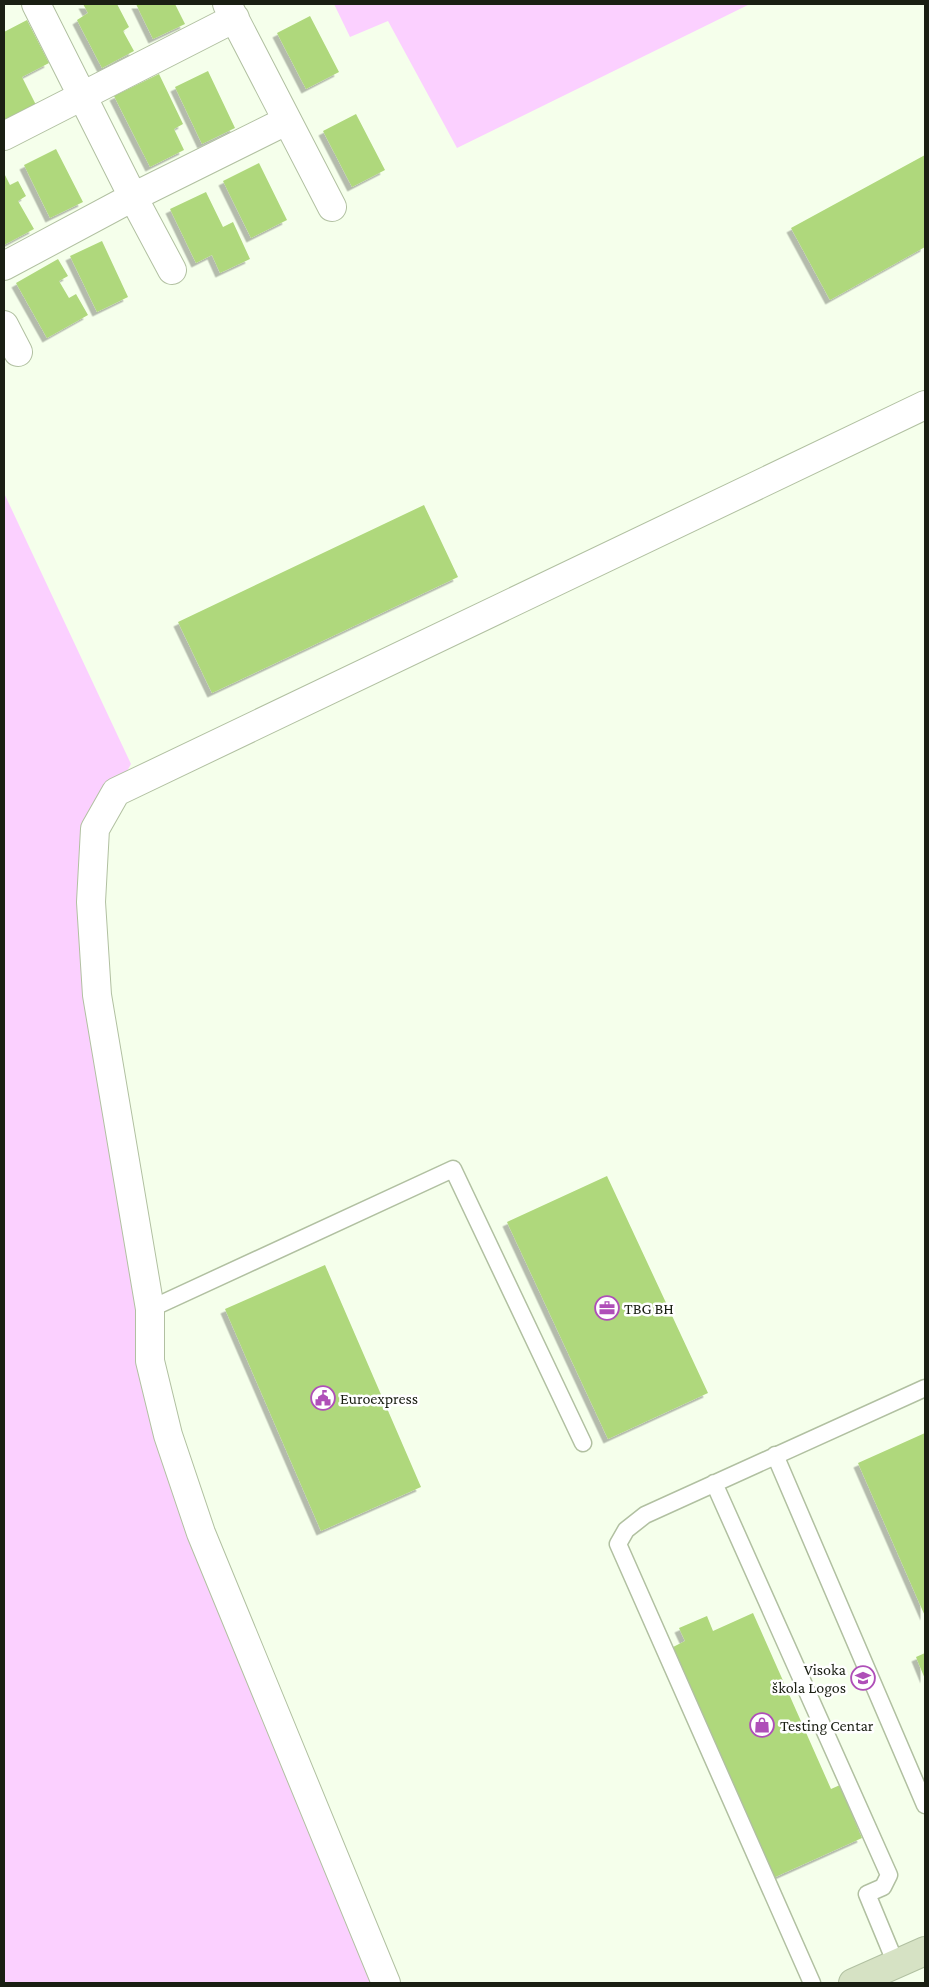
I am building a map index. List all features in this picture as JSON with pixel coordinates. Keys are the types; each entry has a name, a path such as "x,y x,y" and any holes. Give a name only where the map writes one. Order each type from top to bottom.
{"main road":[{"path":"853,1983 925,1951"}],"street":[{"path":"36,4 132,197 172,270"},
{"path":"4,136 231,11 286,121 332,206"},
{"path":"4,266 132,197 286,121"},
{"path":"4,325 18,352"},
{"path":"386,1983 201,1533 168,1435 150,1361 150,1309 97,995 91,902 95,829 116,792 925,405"}],"lane":[{"path":"150,1309 453,1169 583,1443"},
{"path":"812,1983 618,1544 626,1530 645,1515 925,1388"},
{"path":"775,1455 925,1805"},
{"path":"714,1483 888,1875 884,1887 867,1894 896,1964"}],"shaded area":[{"path":"334,4 750,4 457,148 388,21 350,37"},
{"path":"4,493 131,764 95,829 91,902 150,1361 386,1983 4,1983"}],"building":[{"path":"83,4 117,4 129,27 123,31 134,51 102,68 77,20 88,13"},
{"path":"136,4 175,4 185,24 153,39"},
{"path":"310,16 339,72 306,89 277,33"},
{"path":"27,20 49,63 22,77 36,105 4,121 4,32"},
{"path":"208,71 235,128 202,144 175,87"},
{"path":"159,74 183,124 174,129 184,150 150,167 114,96"},
{"path":"356,114 385,170 352,187 323,131"},
{"path":"56,149 83,202 50,218 24,165"},
{"path":"925,155 925,247 830,300 791,228"},
{"path":"259,163 287,220 251,238 223,181"},
{"path":"4,173 10,185 18,181 26,196 18,201 34,229 4,245"},
{"path":"206,192 223,227 233,222 250,259 220,273 212,255 196,263 170,209"},
{"path":"102,241 128,297 97,312 70,256"},
{"path":"58,259 68,276 59,281 69,298 76,294 88,315 47,338 16,283"},
{"path":"424,505 458,577 212,693 178,622"},
{"name":"TBG BH","path":"607,1176 708,1393 608,1439 507,1222"},
{"name":"Euroexpress","path":"325,1265 421,1487 321,1531 225,1309"},
{"path":"925,1433 925,1616 858,1463"},
{"path":"753,1613 831,1789 840,1785 862,1838 773,1878 671,1648 685,1641 679,1628 707,1616 713,1631"},
{"path":"925,1653 925,1679 916,1657"}],"place":[{"name":"TBG BH","path":"607,1308"},
{"name":"Euroexpress","path":"323,1398"},
{"name":"Visoka škola Logos","path":"863,1678"},
{"name":"Testing Centar","path":"762,1725"}]}
